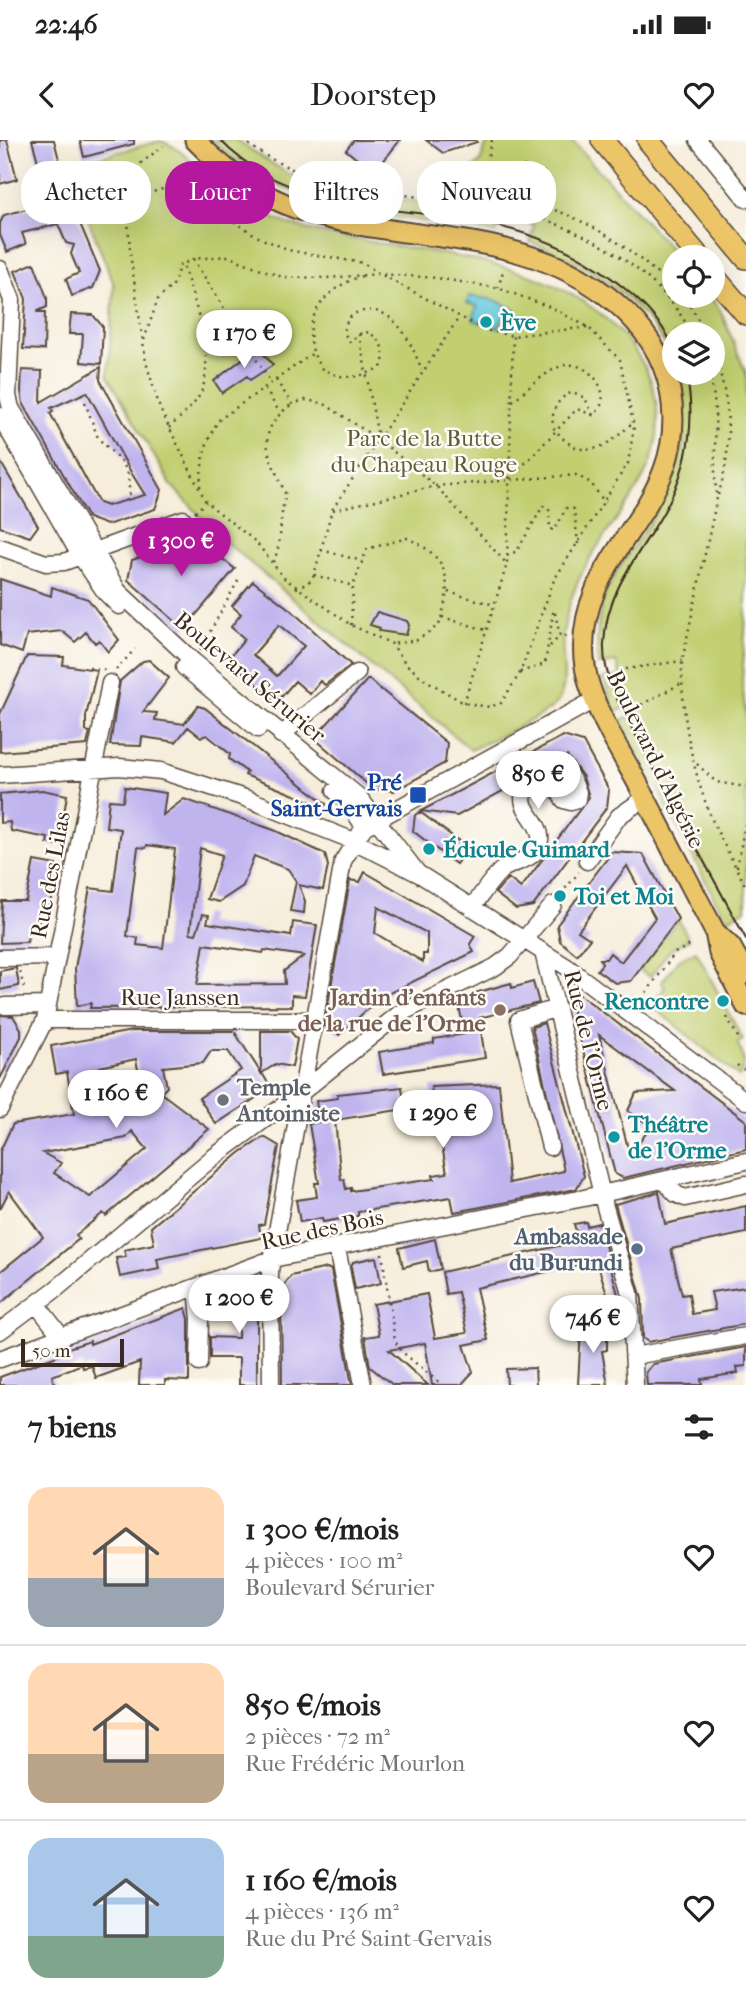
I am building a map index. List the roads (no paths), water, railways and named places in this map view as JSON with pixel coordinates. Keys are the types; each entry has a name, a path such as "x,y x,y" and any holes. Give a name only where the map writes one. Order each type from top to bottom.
{"highway":[{"path":"602,140 689,245"},
{"path":"648,140 746,258"},
{"path":"725,289 746,314"},
{"path":"731,296 746,332"}],"main road":[{"name":"Boulevard d'Algérie","path":"195,140 242,181 306,212 490,245 563,269 615,302 652,343 667,374 673,407 673,440 658,487 599,576 588,607 584,658 596,699 715,932 719,953 746,1006"},
{"name":"Boulevard d'Algérie","path":"715,932 731,947 746,974"}],"street":[{"path":"698,140 746,199"},
{"name":"Boulevard Sérurier","path":"0,269 12,300 8,396 10,408 113,600 201,683 349,803 419,874"},
{"name":"Boulevard Sérurier","path":"0,416 87,554 118,591 193,662 358,796 371,824"},
{"path":"0,547 46,564 87,554 183,519"},
{"path":"281,735 357,673"},
{"name":"Rue des Lilas","path":"1,1103 47,1012 110,683"},
{"path":"271,1385 269,1279 342,861 354,841 371,824 596,699"},
{"name":"Boulevard Sérurier","path":"0,775 93,768 161,771 191,778 354,841 419,874 575,973 746,1101"},
{"path":"472,908 501,870 526,860 540,844 540,833 524,804 523,795 551,777"},
{"path":"587,861 619,816 645,798"},
{"path":"0,1331 37,1305 211,1159 302,1092 398,1014 495,967 524,940 553,905"},
{"name":"Rue de l'Orme","path":"543,952 630,1293 635,1385"},
{"path":"0,958 57,957"},
{"name":"Rue Janssen","path":"5,1006 28,1005 47,1012 314,1020"},
{"path":"550,1147 519,1020 557,1008"},
{"name":"Rue des Bois","path":"0,1359 272,1259 603,1194 746,1161"},
{"path":"664,1181 676,1194 685,1198 746,1184"},
{"path":"337,1248 361,1379 376,1385"},
{"path":"197,1287 200,1319 199,1363"},
{"path":"37,1305 61,1336"},
{"path":"634,1356 746,1336"}],"water":[{"path":"469,296 495,300 516,310 514,317 505,315 498,328 473,320 477,306 467,303"}],"tram line":[{"path":"220,140 248,164 279,181 312,194 346,202 489,224 555,245 585,260 632,295 662,329"},
{"path":"688,385 691,410 684,464 671,498 624,576 610,608 604,644 605,659 620,704 746,939"}],"place":[{"name":"Ève","path":"486,322"},
{"name":"Pré Saint-Gervais","path":"418,795"},
{"name":"Édicule Guimard","path":"429,849"},
{"name":"Toi et Moi","path":"560,896"},
{"name":"Rencontre","path":"723,1001"},
{"name":"Jardin d'enfants de la rue de l'Orme","path":"500,1010"},
{"name":"Temple Antoiniste","path":"223,1100"},
{"name":"Théâtre de l'Orme","path":"614,1137"},
{"name":"Ambassade du Burundi","path":"637,1249"}],"park label":[{"name":"Parc de la Butte du Chapeau Rouge","path":"424,451"}]}
